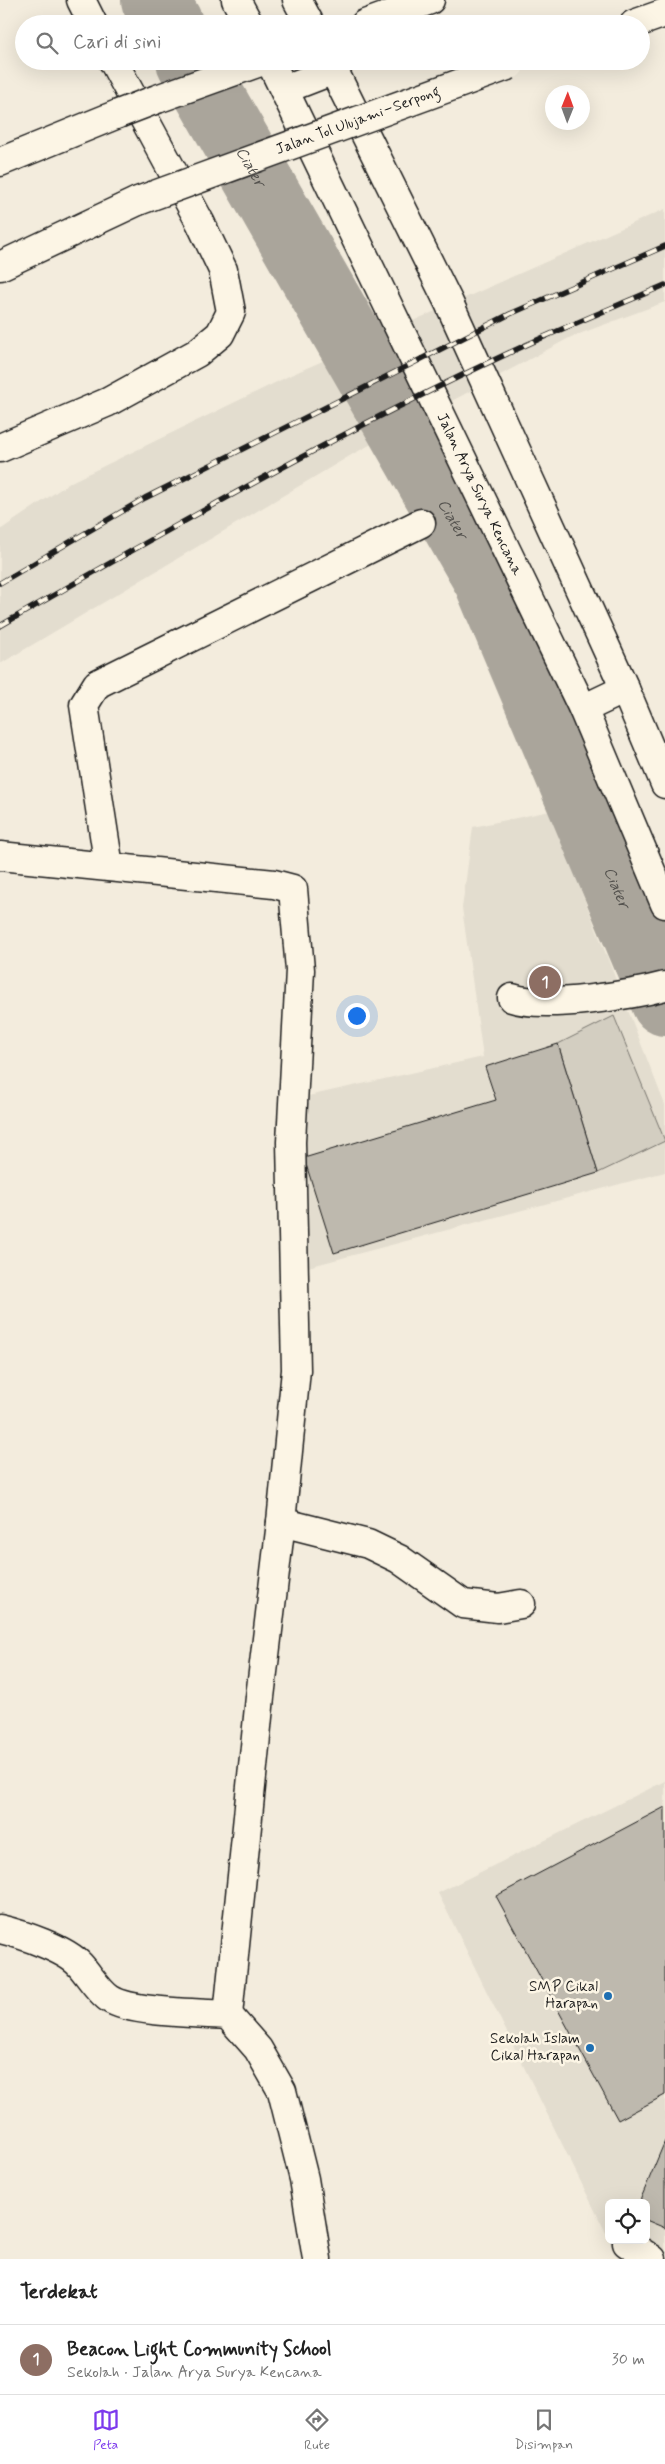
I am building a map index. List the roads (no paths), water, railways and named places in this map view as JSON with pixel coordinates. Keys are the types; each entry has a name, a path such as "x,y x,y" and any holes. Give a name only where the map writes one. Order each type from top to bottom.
{"main road":[{"path":"80,0 88,15"},
{"path":"236,0 244,15"},
{"path":"297,0 305,15"},
{"path":"389,15 430,0"},
{"path":"650,18 665,13"},
{"path":"0,448 108,402 197,353 220,334 230,312 223,270 200,222 118,70"},
{"path":"0,162 110,117 238,70"},
{"name":"Jalan Arya Surya Kencana","path":"275,70 479,496 584,709 665,904"},
{"path":"285,88 322,70"},
{"path":"334,70 449,303 625,690 665,784"},
{"name":"Jalan Tol Ulujami–Serpong","path":"138,201 497,70"},
{"path":"0,150 110,117"},
{"path":"0,258 138,201"},
{"path":"0,266 138,201"},
{"path":"109,867 84,705 97,684 421,523"},
{"path":"584,709 625,690"},
{"path":"0,856 274,884 293,889 300,970 291,1142 296,1370 281,1522 260,1697 228,2015"},
{"path":"512,998 538,1003 639,993 665,986"},
{"path":"281,1522 368,1544 399,1559 463,1604 498,1608 521,1604"},
{"path":"0,1929 23,1934 74,1959 109,1999 119,2003 144,2008 228,2015 258,2049 282,2091 304,2179 317,2259"},
{"path":"627,2244 652,2259"}],"waterway":[{"name":"Ciater","path":"155,0 164,15"},
{"name":"Ciater","path":"195,70 487,579 665,1002"}],"railway":[{"path":"0,583 145,498 510,314 665,246"},
{"path":"0,626 195,515 392,410 526,345 665,285"}],"place":[{"name":"Beacon Light Community School","path":"545,982"},
{"name":"SMP Cikal Harapan","path":"608,1996"},
{"name":"Sekolah Islam Cikal Harapan","path":"590,2048"}]}
